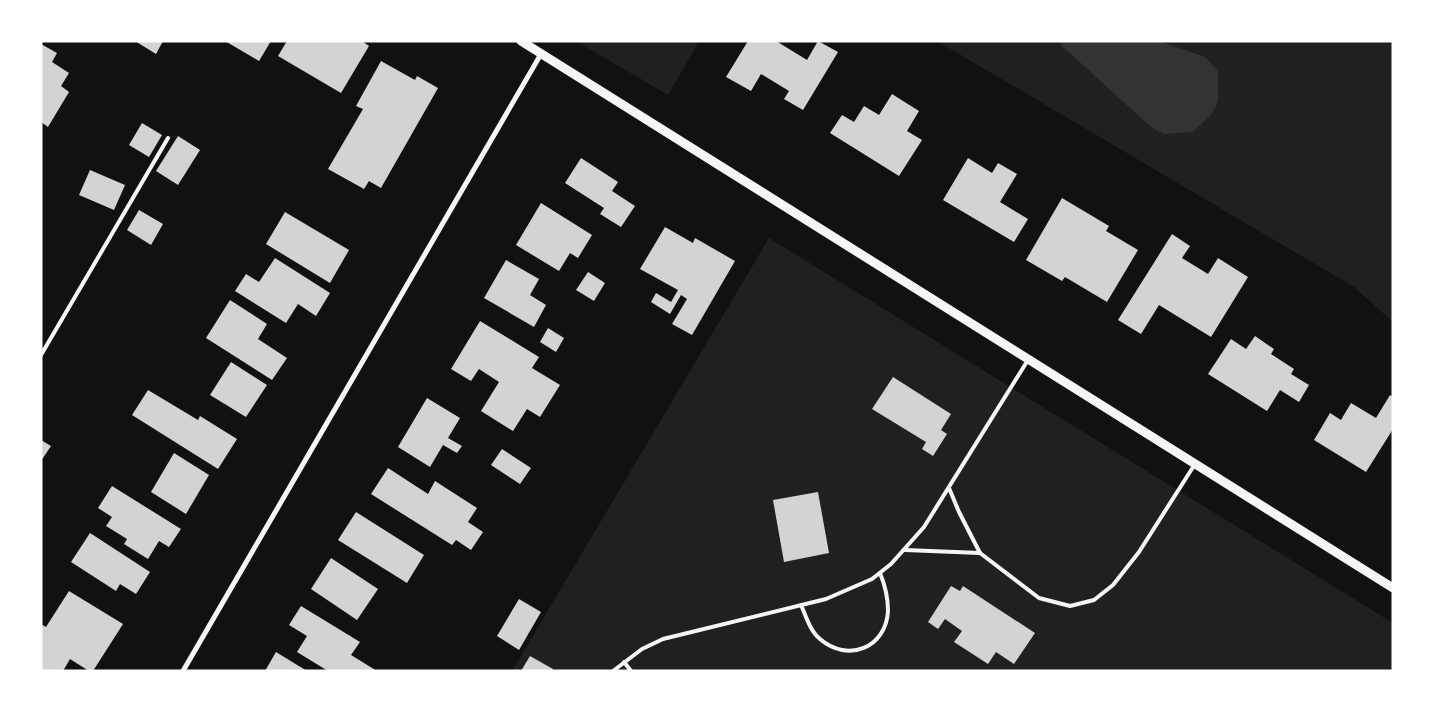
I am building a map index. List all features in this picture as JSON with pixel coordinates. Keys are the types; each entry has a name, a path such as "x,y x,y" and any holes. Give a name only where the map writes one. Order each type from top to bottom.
{"street":[{"path":"521,41 1393,588"},
{"path":"182,671 541,54"}],"lane":[{"path":"41,355 168,138"},
{"path":"613,671 642,649 663,639 826,599 872,579 892,564 924,526 1028,359"},
{"path":"949,488 980,553 1039,598 1070,606 1094,600 1113,585 1139,552 1195,464"},
{"path":"904,550 980,553"},
{"path":"801,605 812,630 820,639 832,646 858,651 872,643 885,624 888,612 887,595 880,573"},
{"path":"624,662 631,671"}],"shaded area":[{"path":"576,41 699,41 668,95"},
{"path":"937,41 1393,41 1393,322 1354,287"},
{"path":"1060,41 1159,41 1205,57 1218,71 1218,100 1216,106 1193,132 1164,134 1151,127 1062,46"},
{"path":"769,238 1393,623 1393,671 512,671"}],"building":[{"path":"135,41 163,41 156,54"},
{"path":"225,41 271,41 259,61"},
{"path":"287,41 362,41 369,46 341,93 278,56"},
{"path":"748,41 776,41 807,60 818,41 838,52 803,110 784,99 789,91 761,74 751,91 726,77"},
{"path":"41,44 57,53 52,62 69,73 61,86 69,92 48,127 41,122"},
{"path":"381,61 415,80 417,76 438,88 381,188 369,181 364,189 328,169 363,109 356,106"},
{"path":"892,94 919,111 907,131 922,140 899,176 830,133 842,115 854,122 864,106 879,115"},
{"path":"142,123 162,135 149,157 129,145"},
{"path":"178,136 200,150 178,185 156,171"},
{"path":"581,158 618,182 612,191 635,206 621,227 600,214 604,208 565,183"},
{"path":"968,158 992,173 998,163 1017,174 1000,202 1028,219 1014,242 943,200"},
{"path":"90,170 125,185 114,210 79,195"},
{"path":"1062,198 1109,226 1106,231 1138,250 1107,302 1065,277 1062,281 1026,260"},
{"path":"541,203 592,235 578,258 570,253 559,271 516,245"},
{"path":"139,210 163,224 151,245 127,230"},
{"path":"285,212 349,250 330,283 266,244"},
{"path":"665,227 693,243 695,238 735,261 692,335 672,324 687,299 681,295 670,314 651,302 656,293 671,302 678,290 640,269"},
{"path":"1172,234 1190,246 1182,258 1208,274 1218,258 1248,277 1211,337 1159,305 1141,334 1118,320"},
{"path":"275,258 330,293 316,316 298,304 286,323 235,291 246,274 259,282"},
{"path":"506,260 539,279 530,295 546,305 534,327 484,298"},
{"path":"588,272 605,283 594,301 576,290"},
{"path":"230,300 267,324 258,339 287,358 272,380 206,338"},
{"path":"480,321 539,357 532,368 560,385 540,417 527,409 513,431 481,411 499,382 479,369 471,381 451,369"},
{"path":"548,328 564,338 556,352 540,342"},
{"path":"1255,336 1274,349 1271,354 1294,369 1291,374 1309,385 1299,402 1280,390 1267,411 1208,374 1231,339 1246,349"},
{"path":"231,362 267,385 246,417 210,395"},
{"path":"893,377 951,414 941,430 947,434 933,456 922,449 926,442 872,409"},
{"path":"148,390 198,420 200,416 237,439 218,469 132,415"},
{"path":"1390,395 1393,397 1393,429 1366,472 1314,440 1330,413 1341,420 1351,403 1376,418"},
{"path":"427,398 460,418 448,438 462,446 457,453 443,445 430,467 398,447"},
{"path":"41,440 51,446 41,461"},
{"path":"502,449 531,468 520,484 491,465"},
{"path":"174,453 209,475 186,514 151,492"},
{"path":"388,468 428,494 435,481 477,508 468,522 483,532 471,550 456,540 452,545 371,494"},
{"path":"112,486 181,529 169,547 159,541 148,559 124,544 127,539 106,526 112,517 98,508"},
{"path":"818,492 829,553 784,562 773,500"},
{"path":"356,512 424,555 407,583 338,540"},
{"path":"90,533 150,572 136,594 120,584 116,591 71,562"},
{"path":"331,558 378,589 357,620 311,589"},
{"path":"951,586 960,591 963,586 1035,633 1014,664 996,652 988,664 954,642 962,631 945,619 938,629 928,622"},
{"path":"69,591 123,624 93,671 89,671 70,659 63,671 41,671 41,624 46,627"},
{"path":"519,599 541,612 519,650 497,636"},
{"path":"301,606 360,642 351,655 377,671 328,671 297,652 307,636 289,625"},
{"path":"276,652 307,671 265,671"},
{"path":"530,656 553,669 552,671 521,671"}]}
